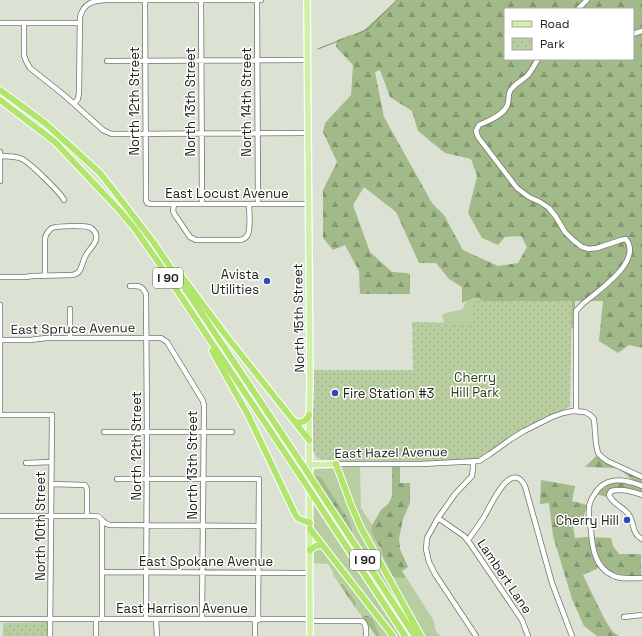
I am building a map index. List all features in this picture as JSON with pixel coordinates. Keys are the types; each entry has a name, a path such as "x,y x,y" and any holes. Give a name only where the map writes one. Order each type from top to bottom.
{"highway":[{"name":"I 90","path":"0,90 44,123 100,174 132,213 307,466 315,484 415,636"},
{"name":"I 90","path":"0,100 55,142 135,229 305,483 405,636"},
{"name":"I 90","path":"154,243 309,440"},
{"path":"198,322 211,350 248,415 296,516 310,526"},
{"path":"295,422 304,422 309,416"},
{"path":"336,464 361,528 421,636"},
{"name":"I 90","path":"310,526 322,545 393,636"},
{"path":"310,550 316,546 322,545"}],"main road":[{"name":"North 15th Street","path":"307,0 310,379 307,466 310,526 310,636"},
{"name":"East Hazel Avenue","path":"307,466 336,464"}],"street":[{"path":"74,104 78,99 79,93 80,17 86,5 95,1 105,0 261,0"},
{"name":"North 12th Street","path":"145,0 145,134 147,202"},
{"name":"North 13th Street","path":"201,0 202,204"},
{"name":"North 14th Street","path":"257,0 258,204"},
{"path":"579,8 587,0"},
{"path":"0,23 80,23"},
{"path":"24,23 24,57 28,65 34,72 100,127 112,134 307,133"},
{"path":"107,61 307,60"},
{"path":"537,60 530,73 510,90 508,95 508,104 505,111 479,125 476,130 478,137 517,188 529,197 549,208 564,232 572,240 589,249 626,239 632,247 632,253 628,264 614,280 589,298 576,311 576,411 585,412 594,419 598,453 607,461 642,477"},
{"path":"0,152 0,181"},
{"path":"0,156 14,156 25,160 62,195 64,200"},
{"name":"East Locust Avenue","path":"147,202 150,204 308,204"},
{"path":"174,204 173,211 175,215 188,234 194,239 240,240 246,237 249,231 249,204"},
{"path":"0,277 72,275 78,273 81,270 86,255 96,240 96,236 91,228 56,227 49,230 45,238 45,275"},
{"name":"North 12th Street","path":"130,286 139,286 143,288 146,294 148,432 146,619"},
{"path":"0,305 0,415"},
{"path":"70,309 70,338"},
{"name":"North 13th Street","path":"147,338 161,338 167,342 203,401 204,406 202,619"},
{"name":"East Spruce Avenue","path":"0,340 147,338"},
{"name":"East Hazel Avenue","path":"336,464 421,464 479,461 511,439 543,421 563,413 576,411"},
{"name":"North 10th Street","path":"0,415 52,415 50,636"},
{"path":"104,432 232,432"},
{"path":"473,461 472,476 455,494 438,518 429,533 426,541 426,549 429,562 435,574 476,636"},
{"path":"26,463 51,462"},
{"path":"468,540 506,481 514,478 521,480 525,486 552,583 572,636"},
{"path":"117,479 259,479 259,572 255,636"},
{"path":"642,486 624,480 609,481 594,493 589,509 593,549 600,565 607,572 620,578 642,578"},
{"path":"52,484 83,484 86,486 87,516"},
{"path":"642,495 620,490 611,491 609,495 613,501 628,513 632,520 635,533 642,539"},
{"path":"0,516 97,516 105,524 110,525 259,526"},
{"name":"Lambert Lane","path":"438,518 468,540 522,620 528,636"},
{"path":"102,520 102,619"},
{"name":"East Spokane Avenue","path":"102,572 310,573"},
{"path":"624,617 642,615"},
{"name":"East Harrison Avenue","path":"0,619 362,621 366,625 366,636"},
{"path":"96,619 96,636"},
{"path":"156,619 157,636"}],"green space":[{"path":"397,0 642,0 642,348 629,345 618,353 599,341 603,301 575,301 574,328 561,328 570,406 509,437 483,457 425,462 489,306 479,298 474,298 462,303 462,287 449,279 436,263 419,263 396,212 364,187 353,205 370,252 392,272 408,273 410,275 410,294 360,294 359,271 345,245 333,250 323,238 323,190 337,162 323,132 325,123 351,95 353,65 336,47 337,40 363,31","holes":["380,70 390,97 412,111 418,131 445,153 471,159 477,176 468,213 482,238 498,245 505,237 521,236 527,247 518,263 498,266 463,250 444,215 432,203 384,117 375,72"]},
{"path":"474,296 481,297 490,312 456,349 442,315 463,309 467,301"},
{"name":"Cherry Hill Park","path":"474,301 572,301 570,406 509,437 483,457 478,459 425,462 369,462 322,460 317,458 311,447 312,372 314,370 413,370 412,322 474,323"},
{"path":"596,456 642,479 642,493 619,487 611,489 607,492 606,497 596,494 614,482 622,482 635,486 634,481 618,468 585,467"},
{"path":"332,466 336,472 359,528 405,613 352,533 350,522 322,479 313,476 315,467"},
{"path":"340,466 360,467 361,508 372,525 371,532 381,548 383,556 403,578 406,577 434,621 435,629 440,636 424,636 369,540 355,510"},
{"path":"392,466 400,466 400,483 410,483 410,503 403,519 399,539 400,549 408,567 402,571 406,577 403,578 394,577 383,556 381,548 371,532 372,525 381,510 389,503 392,496"},
{"path":"313,476 318,476 322,479 350,522 352,533"},
{"path":"541,480 575,486 572,501 587,505 584,515 585,524 573,526 575,538 611,538 613,546 619,554 641,554 641,577 615,576 603,566 583,575 605,620 613,632 619,636 597,636 584,626 572,599 553,536 549,503 540,504"},
{"path":"313,504 400,636 395,636 313,529"},
{"path":"321,548 390,636 381,636 372,618 361,615 355,607 356,602 344,585 340,585 328,564 313,563 314,550"},
{"path":"342,584 356,602 355,607 340,585"},
{"path":"361,615 372,618 381,636 376,636"},
{"path":"50,622 50,636 3,636 3,623"}],"waterway":[{"path":"355,35 368,29 397,0"},
{"path":"318,49 343,39"}],"place":[{"name":"Avista Utilities","path":"267,281"},
{"name":"Fire Station #3","path":"335,393"},
{"name":"Cherry Hill","path":"627,520"}]}
